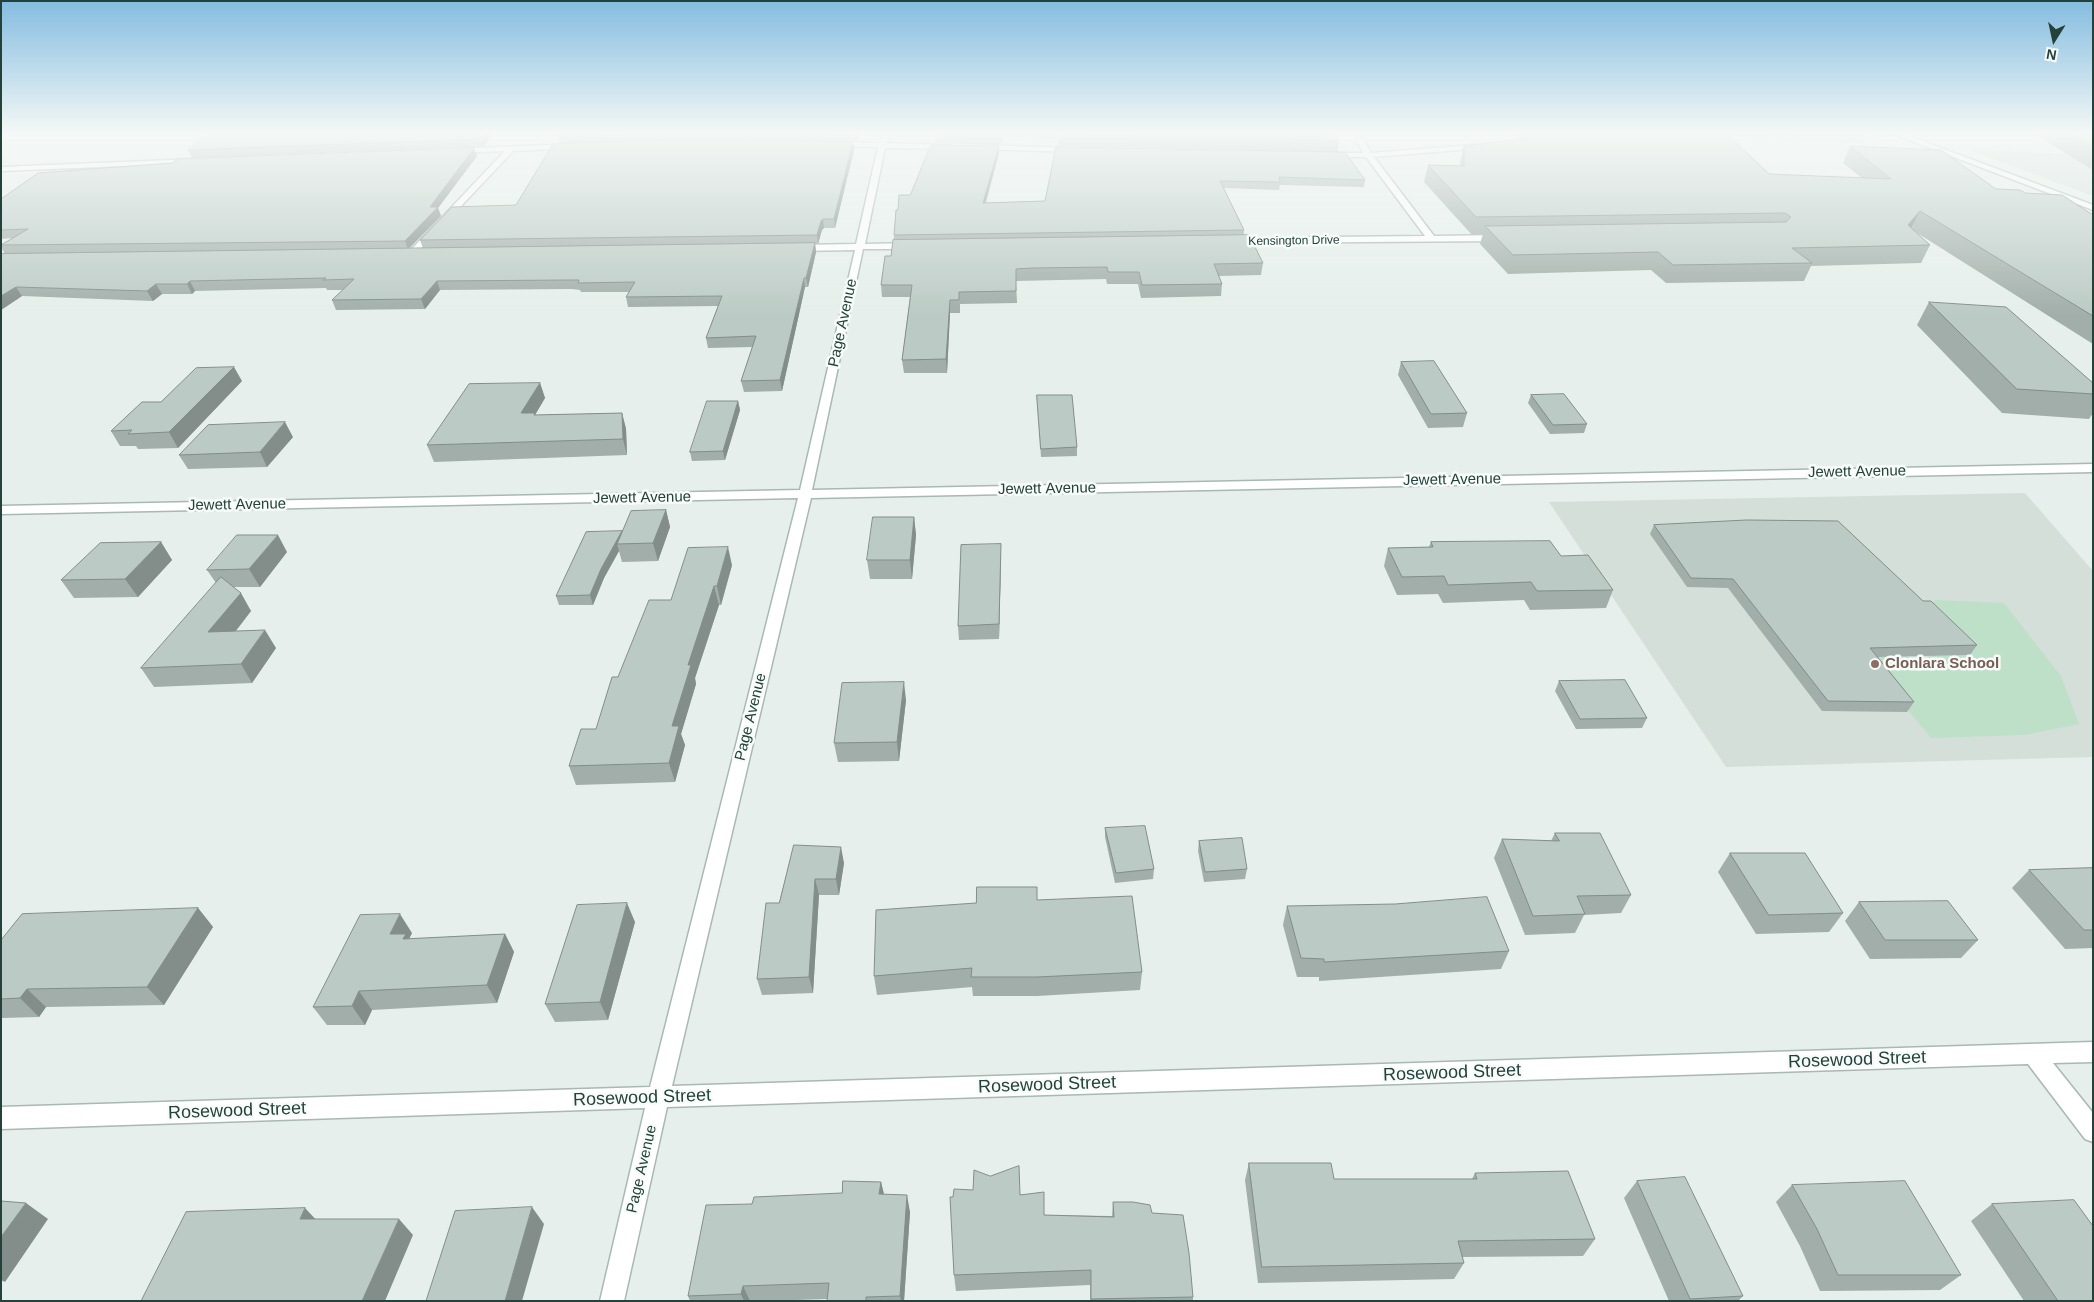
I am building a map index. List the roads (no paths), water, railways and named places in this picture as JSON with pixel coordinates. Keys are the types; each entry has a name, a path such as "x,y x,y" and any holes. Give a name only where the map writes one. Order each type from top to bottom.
{"street":[{"path":"411,254 467,195"},
{"name":"Page Avenue","path":"612,1301 658,1098 806,495 871,195"},
{"path":"1399,195 1432,239"},
{"path":"2058,195 2093,208"},
{"name":"Kensington Drive","path":"1218,242 1511,238"},
{"path":"783,248 923,246"},
{"name":"Jewett Avenue","path":"1,510 2093,468"},
{"name":"Rosewood Street","path":"1,1118 2093,1052"},
{"path":"2033,1054 2093,1131"}],"place":[{"name":"Clonlara School","path":"1875,664"}]}
